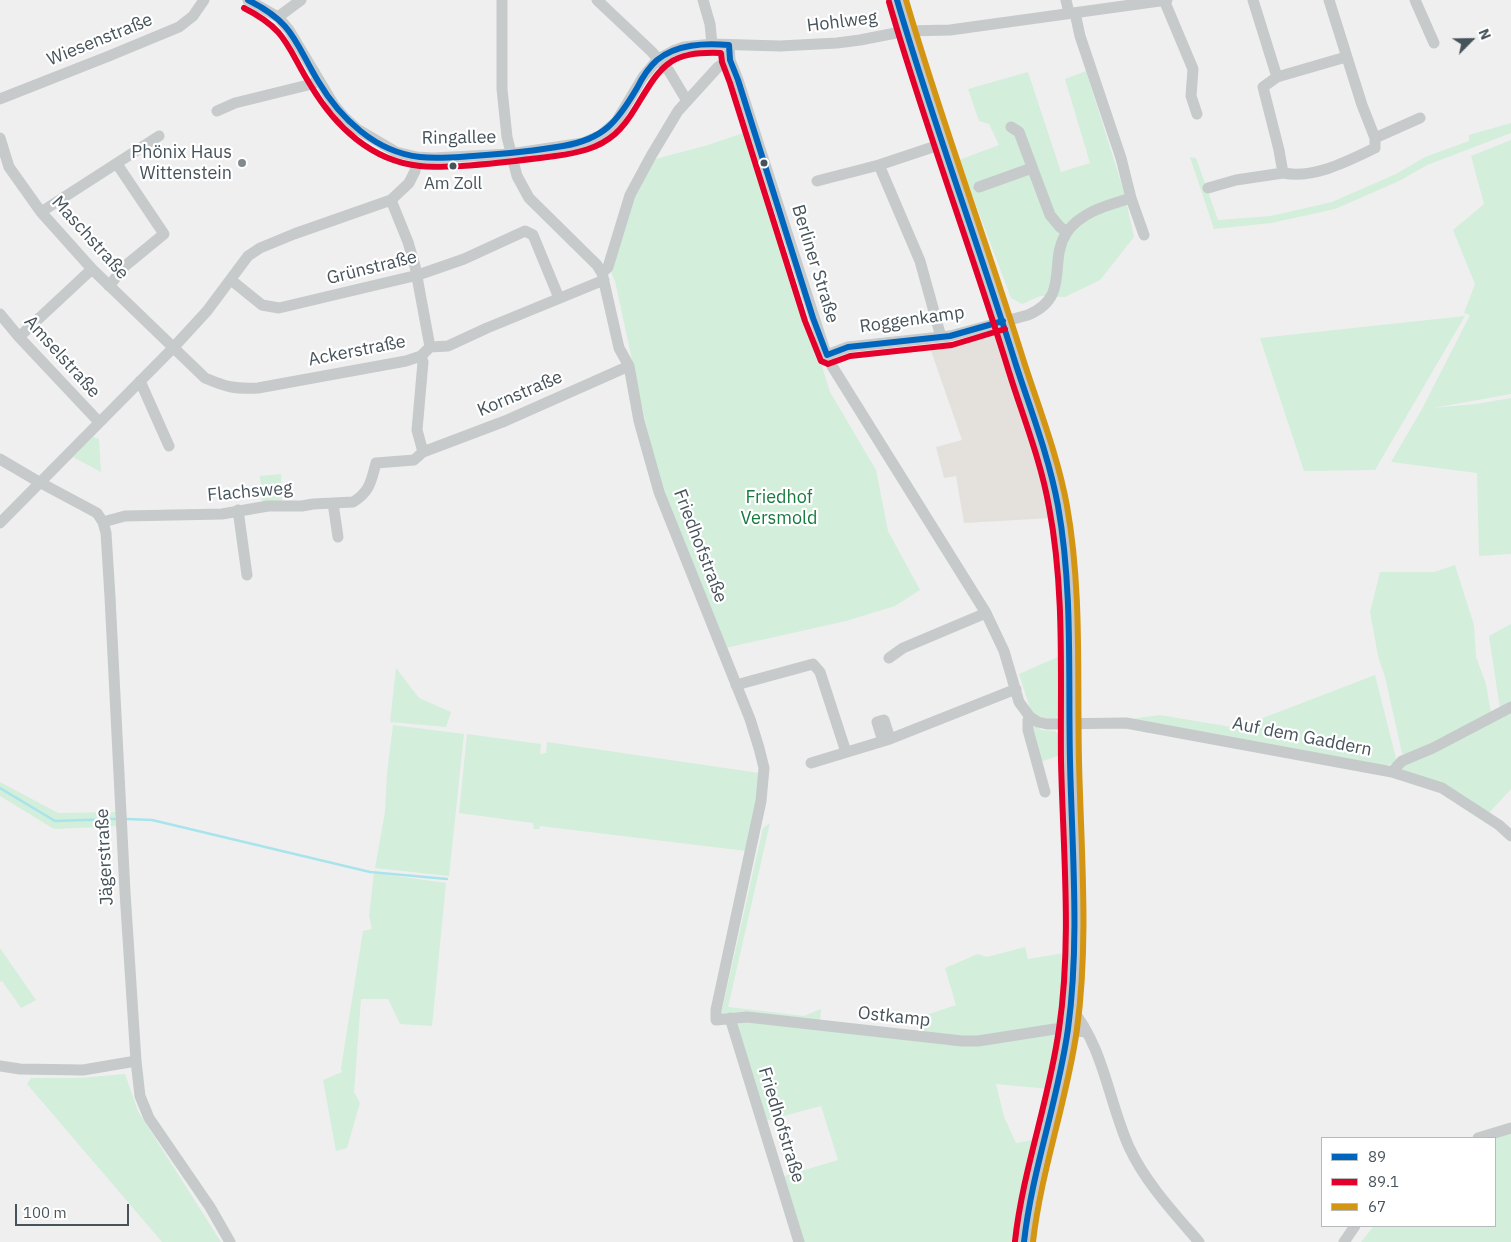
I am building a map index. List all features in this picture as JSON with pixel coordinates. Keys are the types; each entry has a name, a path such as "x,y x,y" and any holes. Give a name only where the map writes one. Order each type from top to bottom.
{"main road":[{"path":"897,0 942,144 1003,321 1049,465 1065,548 1073,982 1068,1030 1061,1069 1034,1181 1025,1226 1024,1242"}],"street":[{"name":"Wiesenstraße","path":"0,99 179,27 193,16 204,0"},
{"name":"Ringallee","path":"248,0 278,17 289,30 318,81 344,118 357,129 396,152 416,157 434,158 510,154"},
{"path":"278,17 301,0"},
{"path":"502,0 502,89 510,154 516,176 529,198 597,265 603,276"},
{"path":"597,0 658,59 677,83 687,101"},
{"path":"703,0 710,24 712,44"},
{"path":"1066,0 1121,158 1144,235"},
{"path":"1166,0 1193,69 1191,96 1197,114"},
{"name":"Hohlweg","path":"729,45 780,46 837,43 906,31 950,30 1166,0"},
{"path":"1253,0 1277,77"},
{"path":"1208,188 1236,180 1283,174 1294,175 1320,170 1349,161 1375,148 1375,138 1362,106 1329,0"},
{"path":"1415,0 1434,43"},
{"path":"510,154 583,143 601,135 616,122 643,77 658,59 684,47 712,44 729,45"},
{"name":"Berliner Straße","path":"729,45 730,60 827,354 986,613 1000,640 1019,702 1030,717 1028,720 1028,730 1045,792"},
{"path":"1283,174 1280,150 1263,87 1277,77 1346,57"},
{"path":"603,276 608,266 621,218 630,195 678,111 718,67 730,60"},
{"path":"217,111 235,103 318,81"},
{"path":"1375,138 1420,118"},
{"path":"1011,127 1019,132 1050,215 1067,232 1082,218 1094,211 1132,198"},
{"path":"41,212 159,136"},
{"name":"Maschstraße","path":"0,138 9,167 41,212 92,269 173,348"},
{"path":"817,181 879,165 942,144"},
{"path":"0,523 173,348 207,311 248,256 260,248 294,234 391,200 408,183 415,171 416,157"},
{"path":"109,286 125,266 164,234 117,164"},
{"path":"879,165 920,261 941,337"},
{"path":"979,186 1032,168"},
{"path":"391,200 408,242 418,275 430,347"},
{"name":"Grünstraße","path":"231,280 262,306 279,308 418,275 464,258 525,231 534,235 559,298"},
{"name":"Roggenkamp","path":"827,354 848,347 941,337 1036,311 1044,306 1053,294 1059,259 1067,232"},
{"path":"19,337 92,269"},
{"name":"Ackerstraße","path":"173,348 204,378 236,389 258,388 421,356 430,347 448,346 559,298 603,276"},
{"name":"Friedhofstraße","path":"603,276 619,348 629,366 639,421 659,492 736,685 759,748 764,768 763,786 716,1010 716,1020"},
{"name":"Amselstraße","path":"0,314 19,337 99,422"},
{"path":"421,356 423,362 417,430 423,452"},
{"name":"Kornstraße","path":"423,452 505,421 629,366"},
{"path":"140,381 169,446"},
{"name":"Flachsweg","path":"103,522 124,516 222,514 268,506 302,506 333,502 353,502 366,493 376,463 414,460 423,452"},
{"path":"0,459 97,513 103,522"},
{"path":"333,502 338,537"},
{"path":"238,510 247,575"},
{"name":"Jägerstraße","path":"103,522 106,533 110,597 124,892 140,1096 149,1118 210,1207 230,1242"},
{"path":"889,658 903,648 986,613"},
{"path":"736,685 813,664 820,672 846,752"},
{"path":"810,763 887,740 1016,688"},
{"path":"1392,772 1402,761 1433,748 1511,707"},
{"path":"1030,717 1038,722 1069,725"},
{"name":"Auf dem Gaddern","path":"1069,725 1126,723 1392,772 1442,788 1499,825 1511,836"},
{"path":"1070,1007 1079,1018 1098,1056 1133,1154 1166,1202 1199,1242"},
{"name":"Friedhofstraße","path":"730,1018 799,1242"},
{"name":"Ostkamp","path":"716,1020 747,1018 962,1041 978,1041 1055,1029 1087,1032"},
{"path":"0,1066 20,1069 83,1070 136,1061"},
{"path":"1481,1137 1511,1128"},
{"path":"1344,1242 1354,1227"}],"shaded area":[{"path":"991,332 999,339 1039,459 1052,518 964,523 956,476 944,478 936,447 962,440 930,348"}],"green space":[{"path":"1086,71 1124,192 1134,237 1100,280 1065,297 1040,296 1022,304 1011,298 959,160 999,145 989,124 979,121 968,89 1028,72 1061,172 1090,163 1065,79"},
{"path":"1511,123 1511,133 1427,165 1399,181 1335,209 1271,223 1214,229 1190,157 1196,158 1218,220 1271,216 1332,202 1396,174 1425,157 1469,141 1469,135"},
{"name":"Friedhof Versmold","path":"749,131 830,392 876,470 888,531 920,590 895,606 846,621 725,648 678,532 653,457 615,281 611,272 612,262 629,206 652,160 708,145"},
{"path":"1511,140 1511,394 1433,408 1476,404 1511,398 1511,554 1479,556 1477,473 1391,462 1422,409 1470,315 1464,313 1475,284 1453,230 1484,204 1471,156"},
{"path":"1465,316 1375,470 1304,471 1260,338"},
{"path":"93,437 99,439 101,472 73,457"},
{"path":"281,474 282,502 262,503 260,476"},
{"path":"1455,565 1474,625 1476,657 1486,684 1491,713 1406,756 1402,753 1385,677 1378,656 1370,612 1380,572 1434,572"},
{"path":"1511,624 1511,704 1500,709 1489,636"},
{"path":"1060,656 1061,712 1055,719 1043,718 1031,711 1019,674"},
{"path":"396,668 419,698 451,712 446,727 390,722"},
{"path":"1375,675 1397,762 1382,767 1131,719 1160,715 1237,728"},
{"path":"1511,710 1511,789 1487,815 1405,773 1403,769 1405,763"},
{"path":"393,725 464,734 449,876 375,868 385,812"},
{"path":"1036,726 1042,730 1055,731 1063,739 1064,754 1040,762 1032,730"},
{"path":"467,734 541,744 540,754 546,753 547,742 759,773 756,803 746,851 540,826 539,829 534,829 533,823 459,813"},
{"path":"0,782 58,813 116,812 118,826 54,829 0,796"},
{"path":"770,823 728,1007 804,1016 821,1009 820,1023 721,1014 763,828"},
{"path":"374,873 446,883 432,1026 400,1024 388,999 361,999 354,1092 360,1103 347,1148 336,1151 323,1080 342,1072 341,1068 363,931 372,929 369,916"},
{"path":"1025,947 1028,959 1065,953 1063,1019 1059,1025 980,1038 926,1035 920,1017 956,1005 945,968 978,954 987,957"},
{"path":"0,948 36,1000 21,1008 2,981 0,982"},
{"path":"742,1021 949,1045 1058,1032 1049,1089 996,1084 1004,1117 1016,1143 1038,1139 1023,1196 1017,1242 802,1242 781,1177 838,1160 821,1106 765,1121 736,1026"},
{"path":"125,1074 138,1111 221,1242 162,1242 27,1084 31,1078 79,1078"},
{"path":"1511,1131 1511,1242 1361,1242 1373,1227 1496,1227 1496,1138"}],"waterway":[{"path":"0,788 55,821 115,819"},
{"path":"127,819 152,820 370,872 447,879"}],"transit line":[{"name":"89","path":"248,0 263,8 284,25 327,95 360,131 388,148 420,157 447,158 518,152 563,146 589,139 599,134 616,119 630,100 643,77 657,60 673,51 691,46 729,45 730,60 813,318 827,355 848,347 950,336 1003,321"},
{"name":"89","path":"897,0 925,92 1045,452 1058,506 1063,538 1069,633 1074,963 1072,996 1064,1056 1033,1188 1024,1242"},
{"name":"67","path":"906,0 934,92 1054,452 1067,506 1072,538 1078,633 1083,962 1081,996 1073,1056 1042,1188 1033,1242"},
{"name":"89.1","path":"889,2 1037,456 1046,490 1054,539 1061,634 1061,761 1066,895 1065,963 1063,996 1055,1056 1024,1188 1015,1241"},
{"name":"89.1","path":"244,8 259,16 278,32 291,50 321,101 343,128 370,149 386,157 402,163 425,167 485,164 587,150 602,143 621,128 652,81 668,64 677,58 689,55 721,53 722,62 805,321 821,361 828,364 850,356 952,345 1005,329"}],"place":[{"name":"Phönix Haus Wittenstein","path":"242,163"},
{"name":"Am Zoll","path":"453,166"}]}
